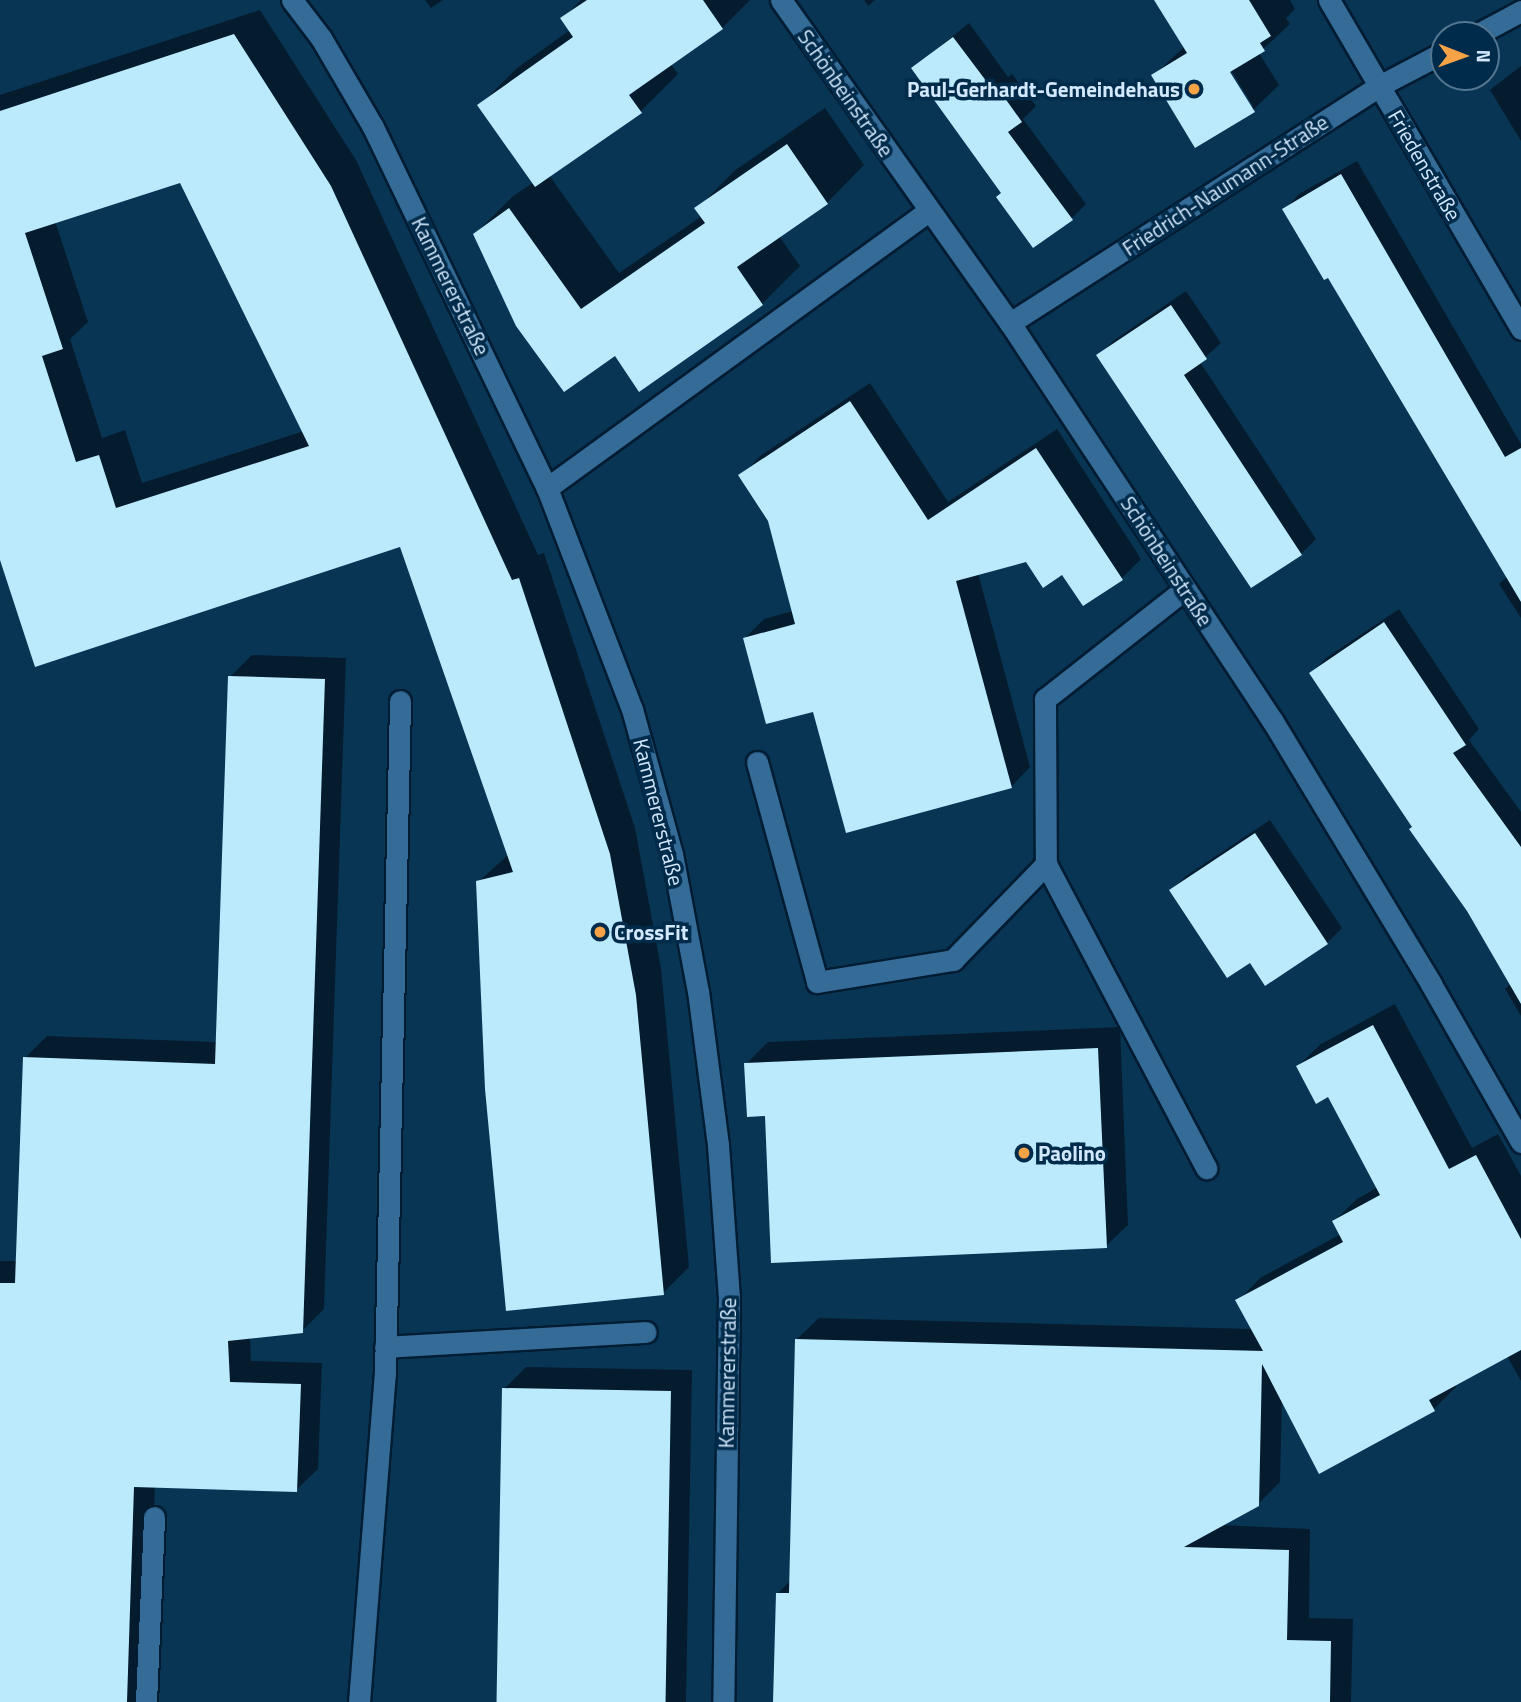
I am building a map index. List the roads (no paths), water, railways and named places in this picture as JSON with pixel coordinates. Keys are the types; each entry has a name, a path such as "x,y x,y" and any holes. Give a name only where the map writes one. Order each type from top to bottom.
{"street":[{"name":"Kammererstraße","path":"292,0 321,37 373,127 547,488 632,709 672,854 698,991 718,1145 729,1297 723,1702"},
{"name":"Schönbeinstraße","path":"781,0 1010,323 1272,720 1431,984 1521,1142"},
{"name":"Friedenstraße","path":"1329,0 1521,329"},
{"path":"1500,22 1521,11"},
{"name":"Friedrich-Naumann-Straße","path":"1010,323 1379,86 1430,59"},
{"path":"547,488 929,210"},
{"path":"1185,589 1045,699 1046,864 1206,1168"},
{"path":"359,1702 385,1347 400,701"},
{"path":"757,762 817,982 953,960 1046,864"},
{"path":"385,1347 646,1332"},
{"path":"146,1702 154,1517"}],"place":[{"name":"Paul-Gerhardt-Gemeindehaus","path":"1194,89"},
{"name":"CrossFit","path":"600,932"},
{"name":"Paolino","path":"1024,1153"}]}
